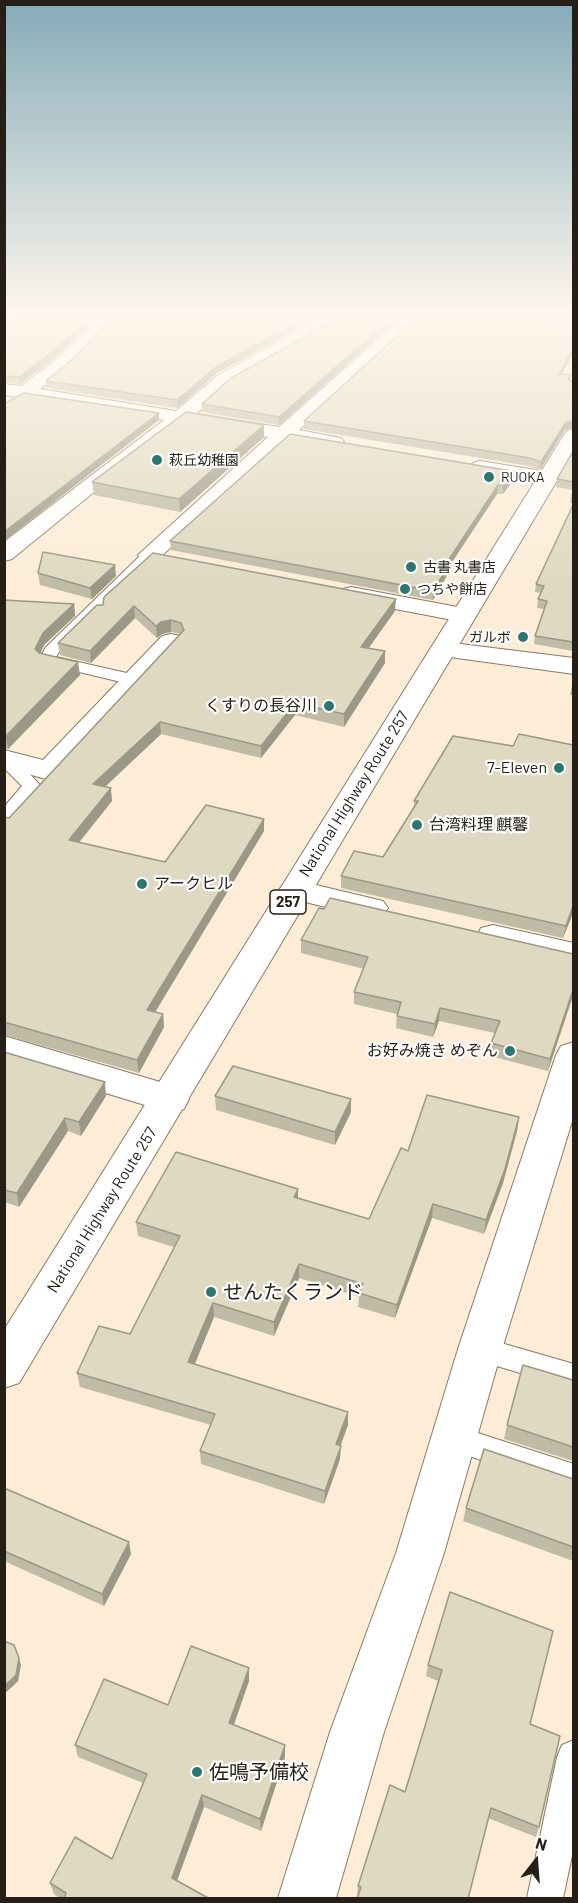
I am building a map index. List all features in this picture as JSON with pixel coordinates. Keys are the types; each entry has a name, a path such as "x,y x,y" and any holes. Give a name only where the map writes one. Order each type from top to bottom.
{"main road":[{"path":"108,407 182,416 350,445"},
{"path":"4,555 104,474 193,407"},
{"path":"149,555 312,407"},
{"name":"National Highway Route 257","path":"4,1369 171,1099 295,890 444,651 463,615 573,435"},
{"path":"462,464 529,474 545,481"},
{"path":"149,555 182,561"},
{"path":"327,590 463,615"},
{"path":"9,759 49,771 171,641"},
{"path":"444,651 573,666"},
{"path":"295,890 399,915"},
{"path":"469,930 573,954"},
{"path":"4,1049 171,1099"},
{"path":"307,1899 357,1732 420,1553 480,1349 573,1055"}],"lane":[{"path":"134,680 47,660 51,650 149,555"},
{"path":"73,606 96,607"},
{"path":"4,820 32,786 15,771 9,759"},
{"path":"480,1349 573,1377"},
{"path":"453,1438 573,1478"},
{"path":"545,1899 573,1757"}],"building":[{"path":"4,407 117,407 159,413 4,532"},
{"path":"219,407 291,407 279,417"},
{"path":"320,407 573,407 573,421 566,422 541,462 530,458 304,421"},
{"path":"186,412 264,425 179,499 92,482"},
{"path":"290,434 514,471 503,486 498,485 448,561 451,562 433,591 170,541"},
{"path":"573,451 573,482 557,479"},
{"path":"573,505 573,642 535,636 547,601 538,599 544,586 536,584"},
{"path":"43,552 115,565 90,588 38,573"},
{"path":"153,553 396,599 361,647 385,651 344,714 295,703 261,746 160,722 93,784 111,788 69,840 165,862 206,805 264,819 147,1010 163,1014 137,1060 4,1022 4,817 9,818 184,630 181,623 171,620 161,622 156,626 134,606 90,651 58,643 97,605 103,605 104,597"},
{"path":"4,600 74,604 43,633 35,649 39,653 78,662 6,736 4,736"},
{"path":"519,734 573,745 573,906 566,926 341,876 354,851 383,857 418,801 414,801 453,736 513,746"},
{"path":"330,898 573,954 573,990 550,1059 491,1043 500,1021 440,1008 435,1024 397,1016 401,1002 354,992 368,957 301,940 319,908 324,909"},
{"path":"4,1052 105,1082 79,1122 65,1118 17,1193 4,1190"},
{"path":"233,1066 351,1099 335,1132 215,1096"},
{"path":"427,1095 519,1117 505,1169 486,1220 433,1204 397,1305 359,1293 363,1284 299,1264 274,1322 213,1303 188,1362 348,1412 336,1444 341,1446 325,1491 200,1451 215,1414 77,1373 99,1326 130,1334 180,1236 136,1222 176,1152 298,1189 294,1197 369,1219 401,1148 408,1151"},
{"path":"523,1365 573,1380 573,1447 507,1425"},
{"path":"484,1449 573,1479 573,1547 466,1508"},
{"path":"4,1488 129,1542 102,1594 4,1551"},
{"path":"450,1592 553,1631 530,1724 560,1736 539,1827 491,1808 468,1899 357,1899 361,1887 358,1886 390,1785 405,1792 442,1670 428,1665"},
{"path":"4,1641 14,1645 19,1658 16,1675 4,1685"},
{"name":"佐鳴予備校","path":"191,1646 249,1668 229,1723 285,1745 260,1819 202,1795 172,1878 210,1899 64,1899 66,1893 50,1883 75,1837 112,1859 147,1774 75,1745 104,1679 168,1705"}],"place":[{"name":"萩丘幼稚園","path":"157,460"},
{"name":"RUOKA","path":"489,477"},
{"name":"古書 丸書店","path":"411,567"},
{"name":"つちや餅店","path":"405,589"},
{"name":"ガルボ","path":"523,637"},
{"name":"くすりの長谷川","path":"329,706"},
{"name":"7-Eleven","path":"559,768"},
{"name":"台湾料理 麒馨","path":"417,825"},
{"name":"アークヒル","path":"142,884"},
{"name":"お好み焼き めぞん","path":"510,1051"},
{"name":"せんたくランド","path":"211,1292"},
{"name":"佐鳴予備校","path":"197,1772"}]}
